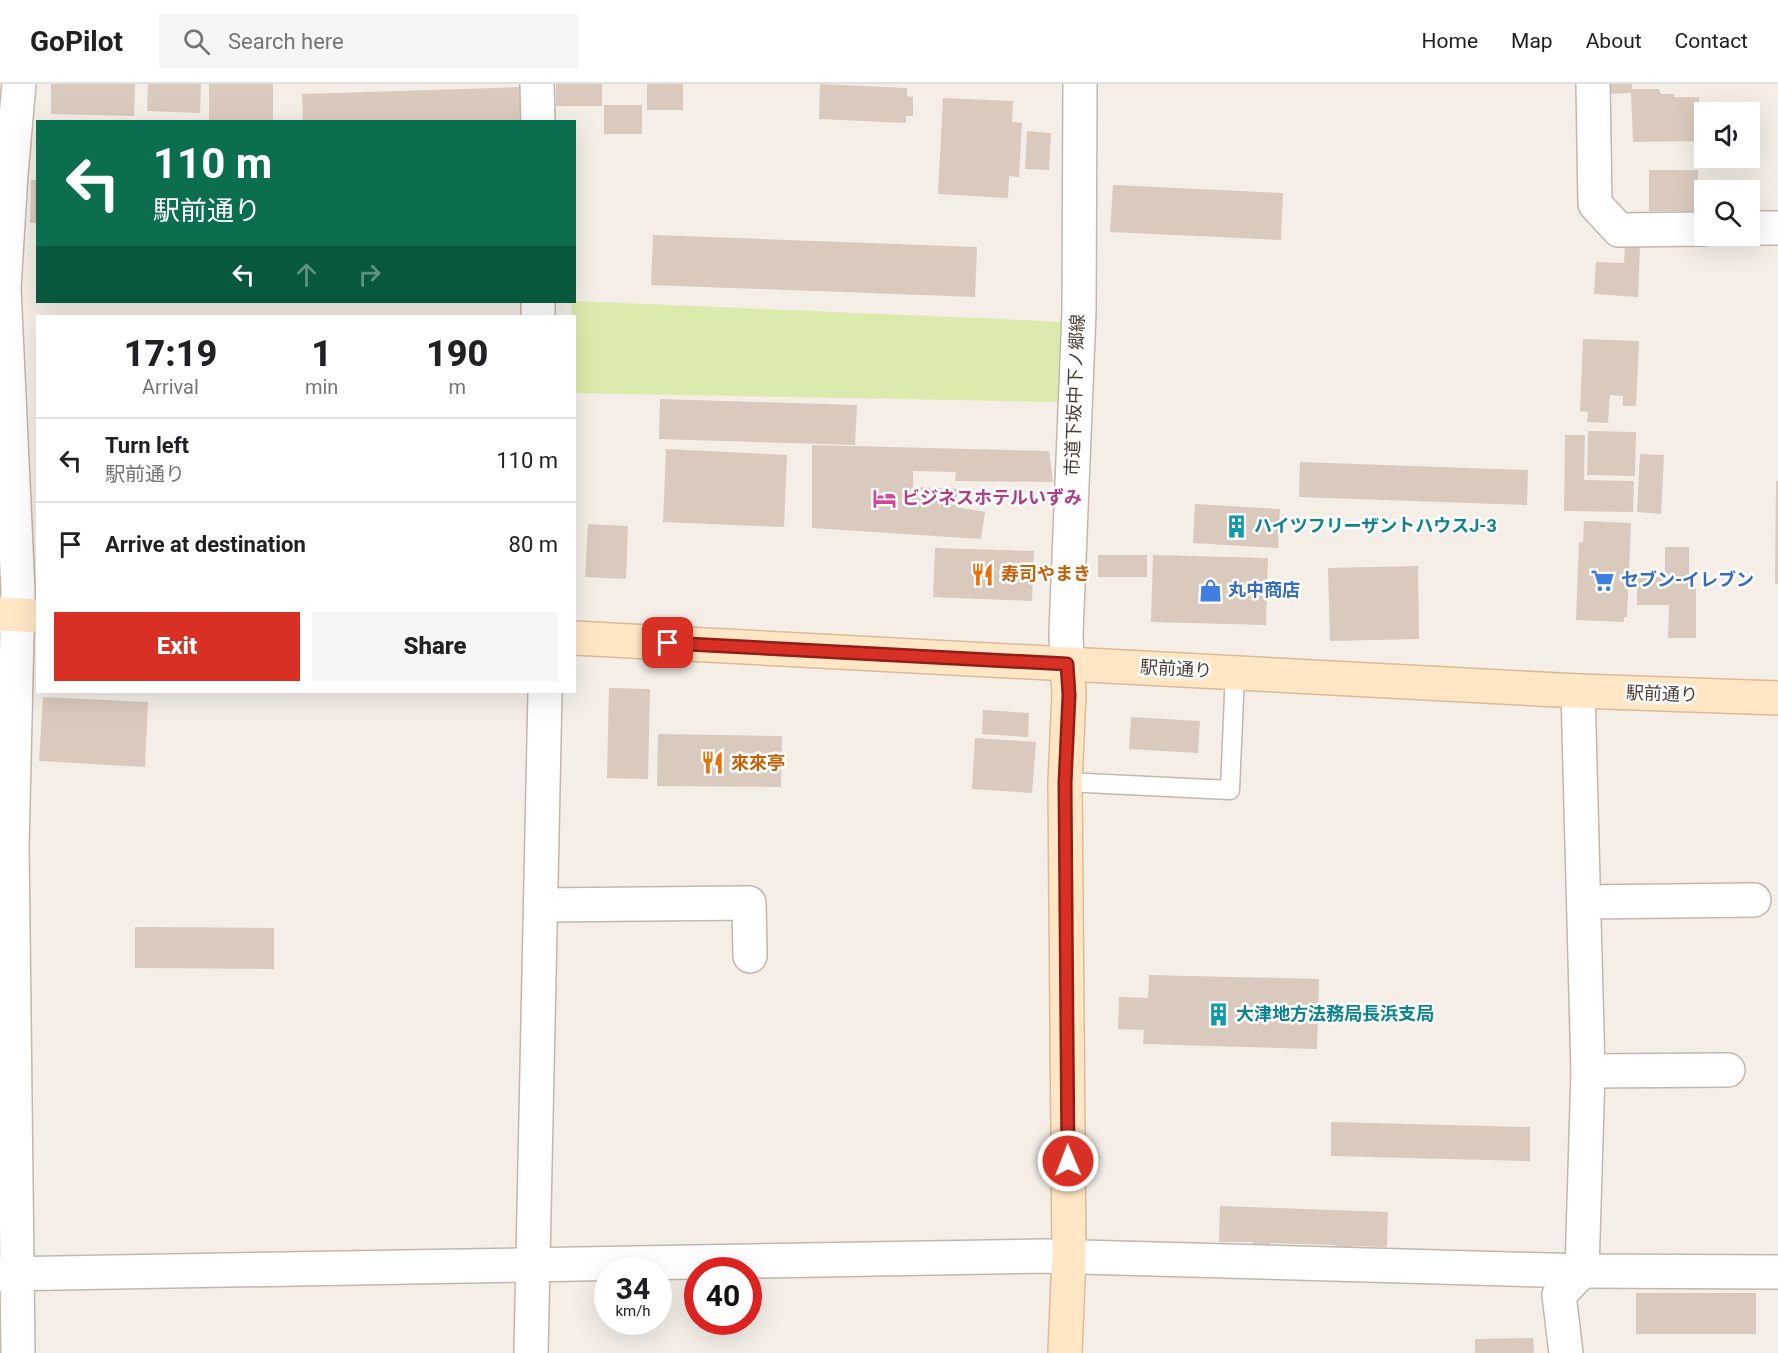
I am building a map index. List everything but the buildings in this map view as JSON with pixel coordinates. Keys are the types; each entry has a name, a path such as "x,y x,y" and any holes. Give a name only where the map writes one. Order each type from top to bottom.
{"main road":[{"name":"駅前通り","path":"576,638 1578,691 1778,698"},
{"name":"市道下坂中下ノ郷線","path":"1065,1353 1069,1256 1065,783 1069,695 1067,664"}],"street":[{"path":"18,1353 8,1274 12,846 18,615 4,288 19,84"},
{"path":"537,84 538,120"},
{"name":"市道下坂中下ノ郷線","path":"1067,664 1066,633 1078,312 1080,84"},
{"path":"1593,84 1595,204 1619,230 1694,229"},
{"path":"1760,228 1778,228"},
{"path":"1566,1353 1558,1294 1582,1271 1588,1071 1578,691"},
{"path":"531,1353 545,693"},
{"path":"1584,902 1754,900"},
{"path":"541,905 749,903 750,956"},
{"path":"1588,1071 1728,1070"},
{"path":"8,1274 1069,1256 1582,1271 1778,1272"}],"lane":[{"path":"1065,783 1230,790 1235,672"}],"green space":[{"path":"576,301 1071,322 1063,402 576,393 576,315 572,315 571,303 576,303"}],"place":[{"name":"ビジネスホテルいずみ","path":"884,498"},
{"name":"ハイツフリーザントハウスJ-3","path":"1236,526"},
{"name":"寿司やまき","path":"983,574"},
{"name":"セブン-イレブン","path":"1603,580"},
{"name":"丸中商店","path":"1210,590"},
{"name":"來來亭","path":"713,763"},
{"name":"大津地方法務局長浜支局","path":"1218,1014"}],"route":[{"path":"668,643 1067,664 1069,695 1065,783 1068,1161"}]}
